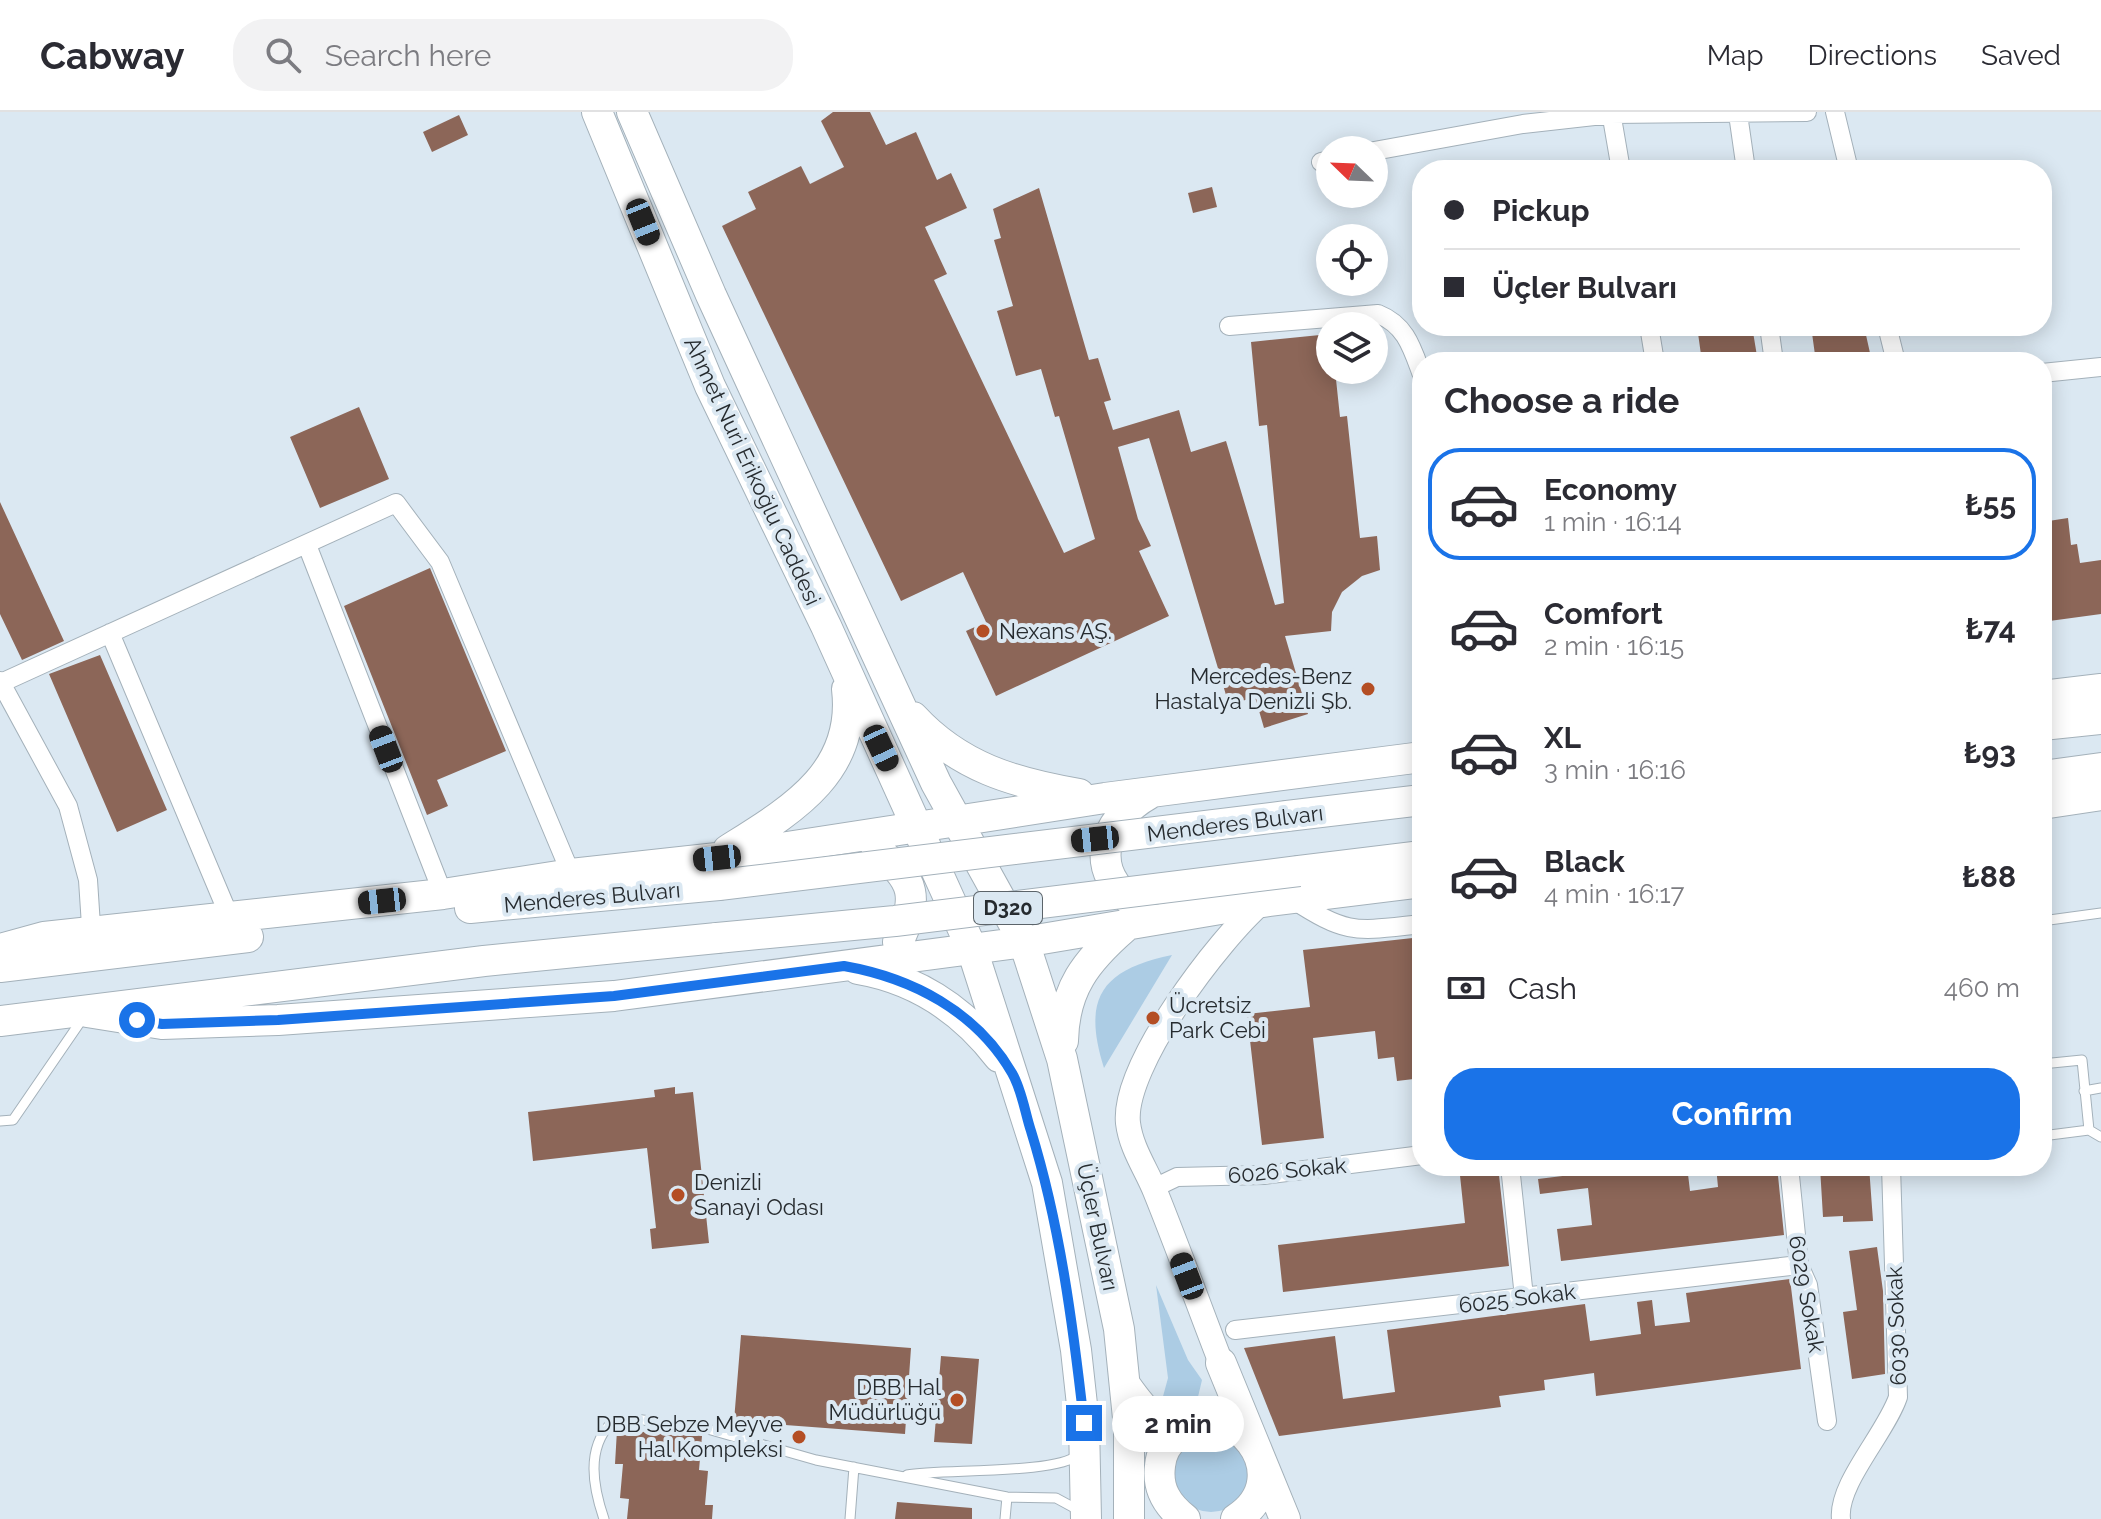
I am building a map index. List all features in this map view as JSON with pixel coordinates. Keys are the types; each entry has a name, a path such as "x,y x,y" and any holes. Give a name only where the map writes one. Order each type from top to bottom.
{"main road":[{"name":"Ahmet Nuri Erikoğlu Caddesi","path":"597,112 710,386 972,949"},
{"name":"Ahmet Nuri Erikoğlu Caddesi","path":"632,112 724,324 955,821 1024,942"},
{"path":"718,871 824,779 834,764 847,728 848,693 844,671"},
{"path":"2052,695 2101,689"},
{"path":"901,704 945,746 981,769 1016,781 1105,798"},
{"path":"2052,724 2101,719"},
{"path":"0,949 44,937 93,944 230,918 443,894 571,874 718,871 843,837 1105,798 1412,758"},
{"path":"2052,775 2101,768"},
{"path":"1151,793 1126,807 1113,825 1106,850 1108,869 1116,887 1129,900 1166,918"},
{"path":"2052,802 2101,795"},
{"name":"Menderes Bulvarı","path":"0,967 93,944 472,908 718,871 1412,801"},
{"path":"843,837 874,848 902,869 913,893 907,923 898,942 881,958 844,966"},
{"name":"D320","path":"87,1012 484,961 1295,885 1412,858"},
{"path":"0,1021 87,1012 162,1024 278,1020 614,996 1124,928 1262,902 1295,885 1412,882"},
{"path":"1062,1059 1063,1021 1072,989 1085,964 1124,928"},
{"name":"Üçler Bulvarı","path":"1024,942 1062,1059 1119,1329 1126,1386 1129,1519"},
{"name":"Üçler Bulvarı","path":"972,949 1047,1183 1076,1350 1084,1442 1086,1519"},
{"path":"844,966 894,978 947,1004 976,1026 1013,1074"},
{"path":"1185,1519 1172,1509 1163,1495 1159,1479 1160,1461 1168,1444 1180,1431 1210,1412 1216,1387 1216,1366"},
{"path":"1216,1366 1260,1457 1285,1519"},
{"path":"1126,1386 1140,1407 1159,1424 1178,1427 1215,1421 1232,1425 1247,1435 1260,1457 1262,1484 1256,1499 1236,1519"}],"street":[{"path":"1388,148 1523,124 1611,113 1807,112"},
{"path":"1835,112 1847,160"},
{"path":"1611,113 1619,160"},
{"path":"1738,114 1745,160"},
{"path":"1229,326 1378,314 1395,321 1412,353"},
{"path":"2052,372 2101,367"},
{"path":"93,944 88,880 68,806 1,682 396,503 440,562 571,874"},
{"path":"307,545 443,894"},
{"path":"110,633 230,918"},
{"path":"1295,885 1330,923 1358,931 1412,925"},
{"path":"1216,1366 1159,1245 1154,1188 1128,1127 1134,1087 1157,1041 1213,951 1262,902"},
{"name":"6026 Sokak","path":"1154,1188 1177,1177 1264,1175 1412,1156"},
{"path":"1511,1176 1524,1297"},
{"name":"6029 Sokak","path":"1790,1176 1799,1265 1808,1285 1827,1421"},
{"name":"6030 Sokak","path":"1841,1519 1848,1490 1892,1414 1898,1397 1891,1176"},
{"name":"6025 Sokak","path":"1235,1330 1799,1265"}],"lane":[{"path":"2052,920 2101,913"},
{"path":"0,1121 13,1120 87,1012"},
{"path":"2052,1063 2082,1060 2089,1130"},
{"path":"2084,1091 2101,1088"},
{"path":"2052,1135 2089,1130 2101,1137"},
{"path":"604,1519 596,1493 595,1445 611,1423 635,1419 704,1428 816,1460 1007,1497 1065,1500 1081,1511 1086,1519"},
{"path":"902,1476 937,1470 1015,1469 1063,1463 1071,1461 1084,1442"},
{"path":"850,1519 854,1467"},
{"path":"1005,1519 1007,1497"}],"shaded area":[{"path":"1172,955 1104,1068 1095,1023 1097,1005 1103,991 1113,979 1128,969"},
{"path":"1156,1285 1188,1360 1202,1380 1197,1401 1183,1412 1175,1412 1162,1400 1168,1378"},
{"path":"1211,1434 1226,1437 1243,1451 1250,1473 1247,1488 1233,1505 1211,1512 1196,1509 1179,1495 1172,1473 1175,1458 1189,1441"}],"building":[{"path":"833,112 870,112 886,145 916,132 937,180 951,173 967,208 925,227 947,274 934,280 1064,553 1095,539 1059,416 1055,417 1041,369 1016,376 997,311 1013,306 994,240 1001,238 993,209 1039,188 1089,360 1098,358 1111,400 1104,402 1113,430 1179,410 1191,452 1226,441 1275,605 1284,603 1267,425 1259,426 1251,342 1316,335 1316,384 1336,384 1340,417 1347,416 1360,538 1377,536 1380,570 1362,576 1342,592 1332,612 1331,631 1285,636 1308,714 1264,728 1255,697 1229,705 1149,438 1118,447 1138,519 1151,546 1139,551 1169,616 996,696 966,631 986,622 963,572 901,601 722,226 756,209 748,192 801,166 810,184 844,167 821,121"},
{"path":"459,115 468,135 432,152 423,132"},
{"path":"1212,187 1217,207 1193,213 1188,193"},
{"path":"1698,336 1754,336 1756,352 1701,352"},
{"path":"1812,336 1866,336 1870,352 1815,352"},
{"path":"359,407 389,479 320,508 290,437"},
{"path":"0,502 64,641 22,660 0,614"},
{"path":"2068,518 2071,545 2077,544 2080,563 2101,560 2101,614 2052,621 2052,520"},
{"path":"430,568 506,751 437,780 448,806 427,815 344,606"},
{"path":"100,655 167,810 117,832 49,674"},
{"path":"1412,938 1412,1079 1397,1081 1394,1057 1378,1059 1375,1031 1313,1038 1324,1138 1262,1145 1247,1014 1310,1007 1303,950"},
{"name":"Denizli Sanayi Odası","path":"675,1087 675,1094 693,1092 709,1243 652,1249 650,1229 656,1228 647,1148 533,1161 528,1112 655,1097 654,1090"},
{"path":"1460,1176 1499,1176 1509,1266 1283,1292 1278,1245 1465,1223"},
{"path":"1562,1176 1688,1176 1690,1191 1718,1187 1717,1176 1778,1176 1784,1235 1561,1261 1557,1229 1592,1225 1588,1188 1540,1194 1538,1179"},
{"path":"1821,1176 1870,1176 1873,1221 1843,1222 1843,1216 1823,1217"},
{"path":"1877,1247 1883,1291 1885,1374 1852,1379 1843,1312 1857,1310 1849,1251"},
{"path":"1790,1279 1801,1369 1596,1396 1594,1373 1544,1380 1545,1390 1499,1396 1501,1407 1279,1436 1244,1348 1335,1336 1343,1399 1395,1392 1387,1330 1585,1304 1590,1341 1641,1334 1637,1302 1652,1300 1655,1326 1690,1322 1686,1293"},
{"path":"741,1335 911,1348 905,1434 734,1421"},
{"name":"DBB Hal Müdürlüğü","path":"941,1356 979,1359 972,1444 934,1442"},
{"path":"617,1430 702,1436 699,1470 708,1471 705,1505 713,1505 712,1519 627,1519 629,1499 620,1498 623,1464 615,1464"},
{"path":"897,1502 972,1508 972,1519 895,1519"}],"place":[{"name":"Nexans AŞ.","path":"983,631"},
{"name":"Mercedes-Benz Hastalya Denizli Şb.","path":"1368,689"},
{"name":"Ücretsiz Park Cebi","path":"1153,1018"},
{"name":"Denizli Sanayi Odası","path":"678,1195"},
{"name":"DBB Hal Müdürlüğü","path":"957,1400"},
{"name":"DBB Sebze Meyve Hal Kompleksi","path":"799,1437"}],"route":[{"path":"137,1020 162,1024 278,1020 614,996 844,966 880,973 908,983 947,1004 976,1026 1013,1074 1047,1183 1076,1350 1084,1423"}]}
